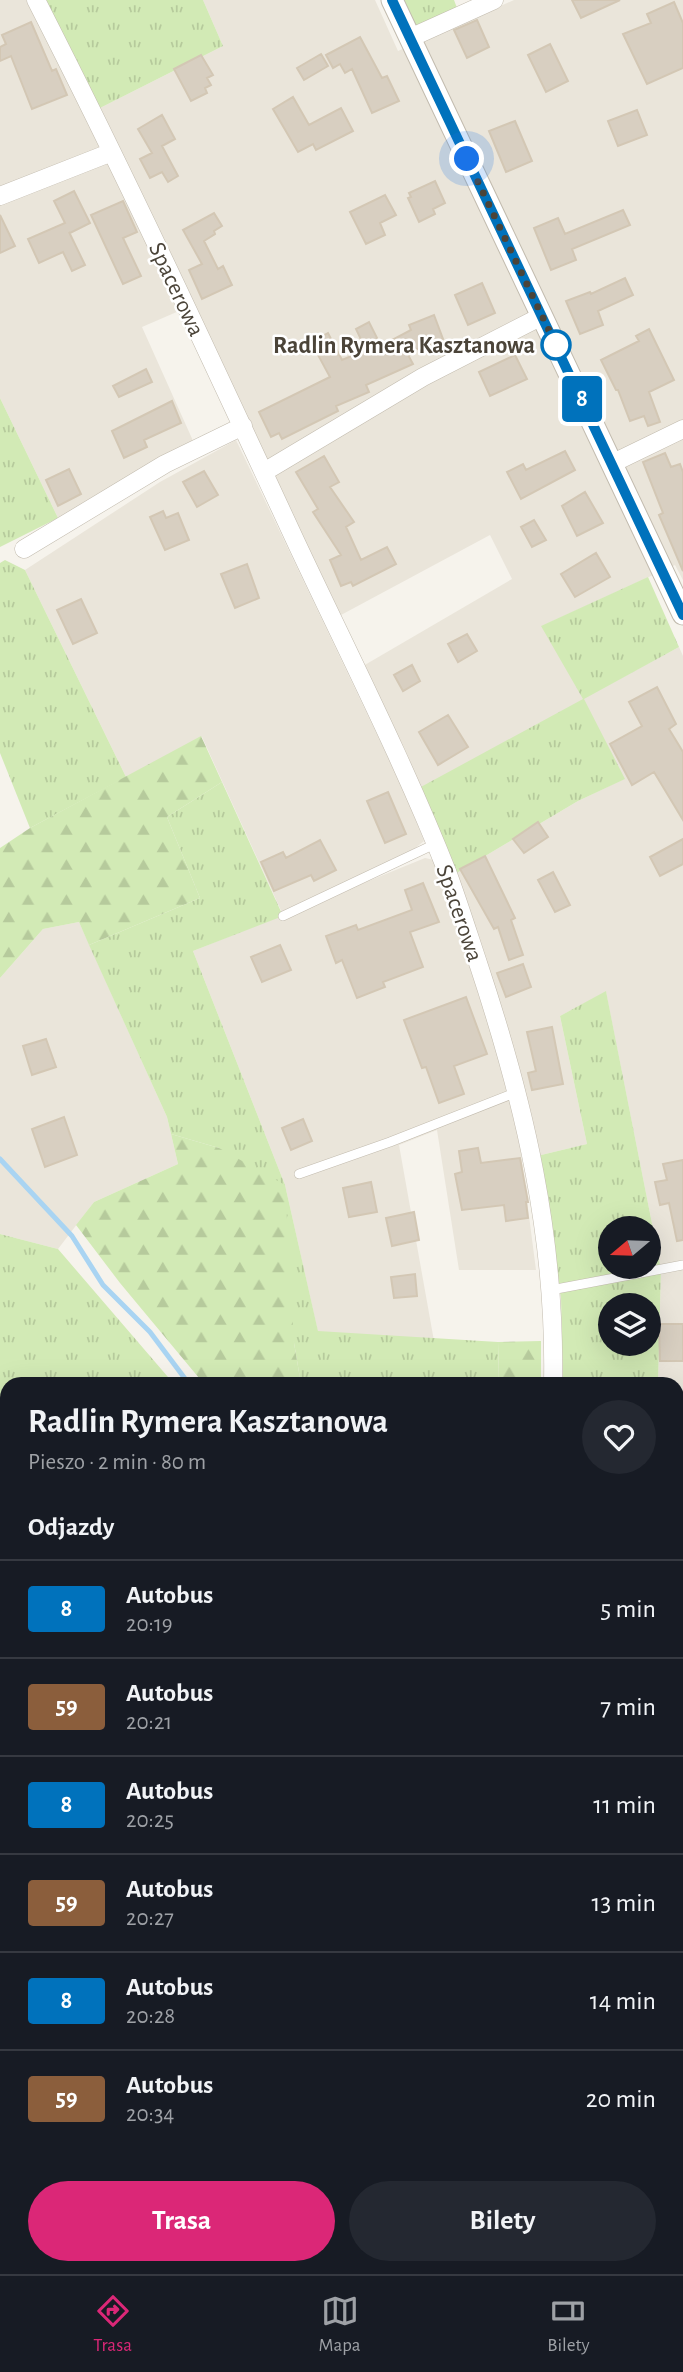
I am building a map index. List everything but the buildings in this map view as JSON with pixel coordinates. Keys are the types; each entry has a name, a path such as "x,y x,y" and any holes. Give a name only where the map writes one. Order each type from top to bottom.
{"street":[{"name":"Spacerowa","path":"36,0 243,426 435,844 477,962 518,1091 544,1220 551,1290 553,1377"},
{"path":"393,0 683,614"},
{"path":"410,38 494,0"},
{"path":"0,196 112,152"},
{"path":"264,472 423,377 542,316"},
{"path":"24,549 165,464 243,426"},
{"path":"613,463 683,429"}],"lane":[{"path":"283,916 435,844"},
{"path":"299,1174 390,1142 518,1091"},
{"path":"551,1290 683,1265"}],"shaded area":[{"path":"0,0 26,0 101,143 99,151 0,191"},
{"path":"203,0 375,0 398,51 514,0 683,0 683,580 675,565 542,626 584,698 679,647 683,656 683,1377 658,1377 659,1356 661,1356 662,1216 650,1216 606,992 560,1016 587,1144 537,1156 455,874 578,801 624,779 419,788 363,666 512,579 490,535 341,615 300,534 100,108 223,46"},
{"path":"106,160 179,311 142,327 194,443 58,518 0,398 0,201"},
{"path":"236,440 404,791 424,841 414,849 295,911 425,858 434,860 515,1108 536,1270 459,1270 437,1130 399,1145 434,1341 318,1332 285,1185 193,951 283,915 202,737 126,777 25,570 160,482"},
{"path":"79,922 167,1117 178,1164 94,1202 58,1249 0,1234 0,978 43,929"}],"green space":[{"path":"45,0 203,0 223,46 100,108"},
{"path":"403,0 454,0 457,8 415,27"},
{"path":"0,398 58,518 0,547"},
{"path":"5,560 25,570 126,777 30,828 0,753 0,563"},
{"path":"648,577 679,647 584,699 625,779 578,801 455,874 419,788 583,699 541,626"},
{"path":"201,736 222,782 167,817 200,898 89,945 79,922 43,929 0,978 0,848 30,828"},
{"path":"222,782 283,916 193,951 285,1185 318,1331 498,1342 499,1377 300,1377 294,1343 219,1148 171,1134 167,1117 89,945 200,898 167,817"},
{"path":"606,991 651,1216 598,1216 598,1279 661,1279 660,1293 598,1293 598,1356 659,1356 658,1377 563,1377 561,1298 537,1156 587,1144 560,1016"},
{"path":"171,1134 219,1148 285,1185 294,1343 300,1377 198,1377 76,1225 94,1202 178,1164"},
{"path":"0,1234 58,1249 168,1377 0,1377"},
{"path":"541,1341 541,1377 499,1377 498,1342"}],"waterway":[{"path":"0,1159 72,1236 103,1285 150,1332 184,1377"}],"bus line":[{"name":"8","path":"392,0 683,615"}],"place":[{"name":"Radlin Rymera Kasztanowa","path":"556,345"}],"route":[{"path":"467,159 556,345"}]}
